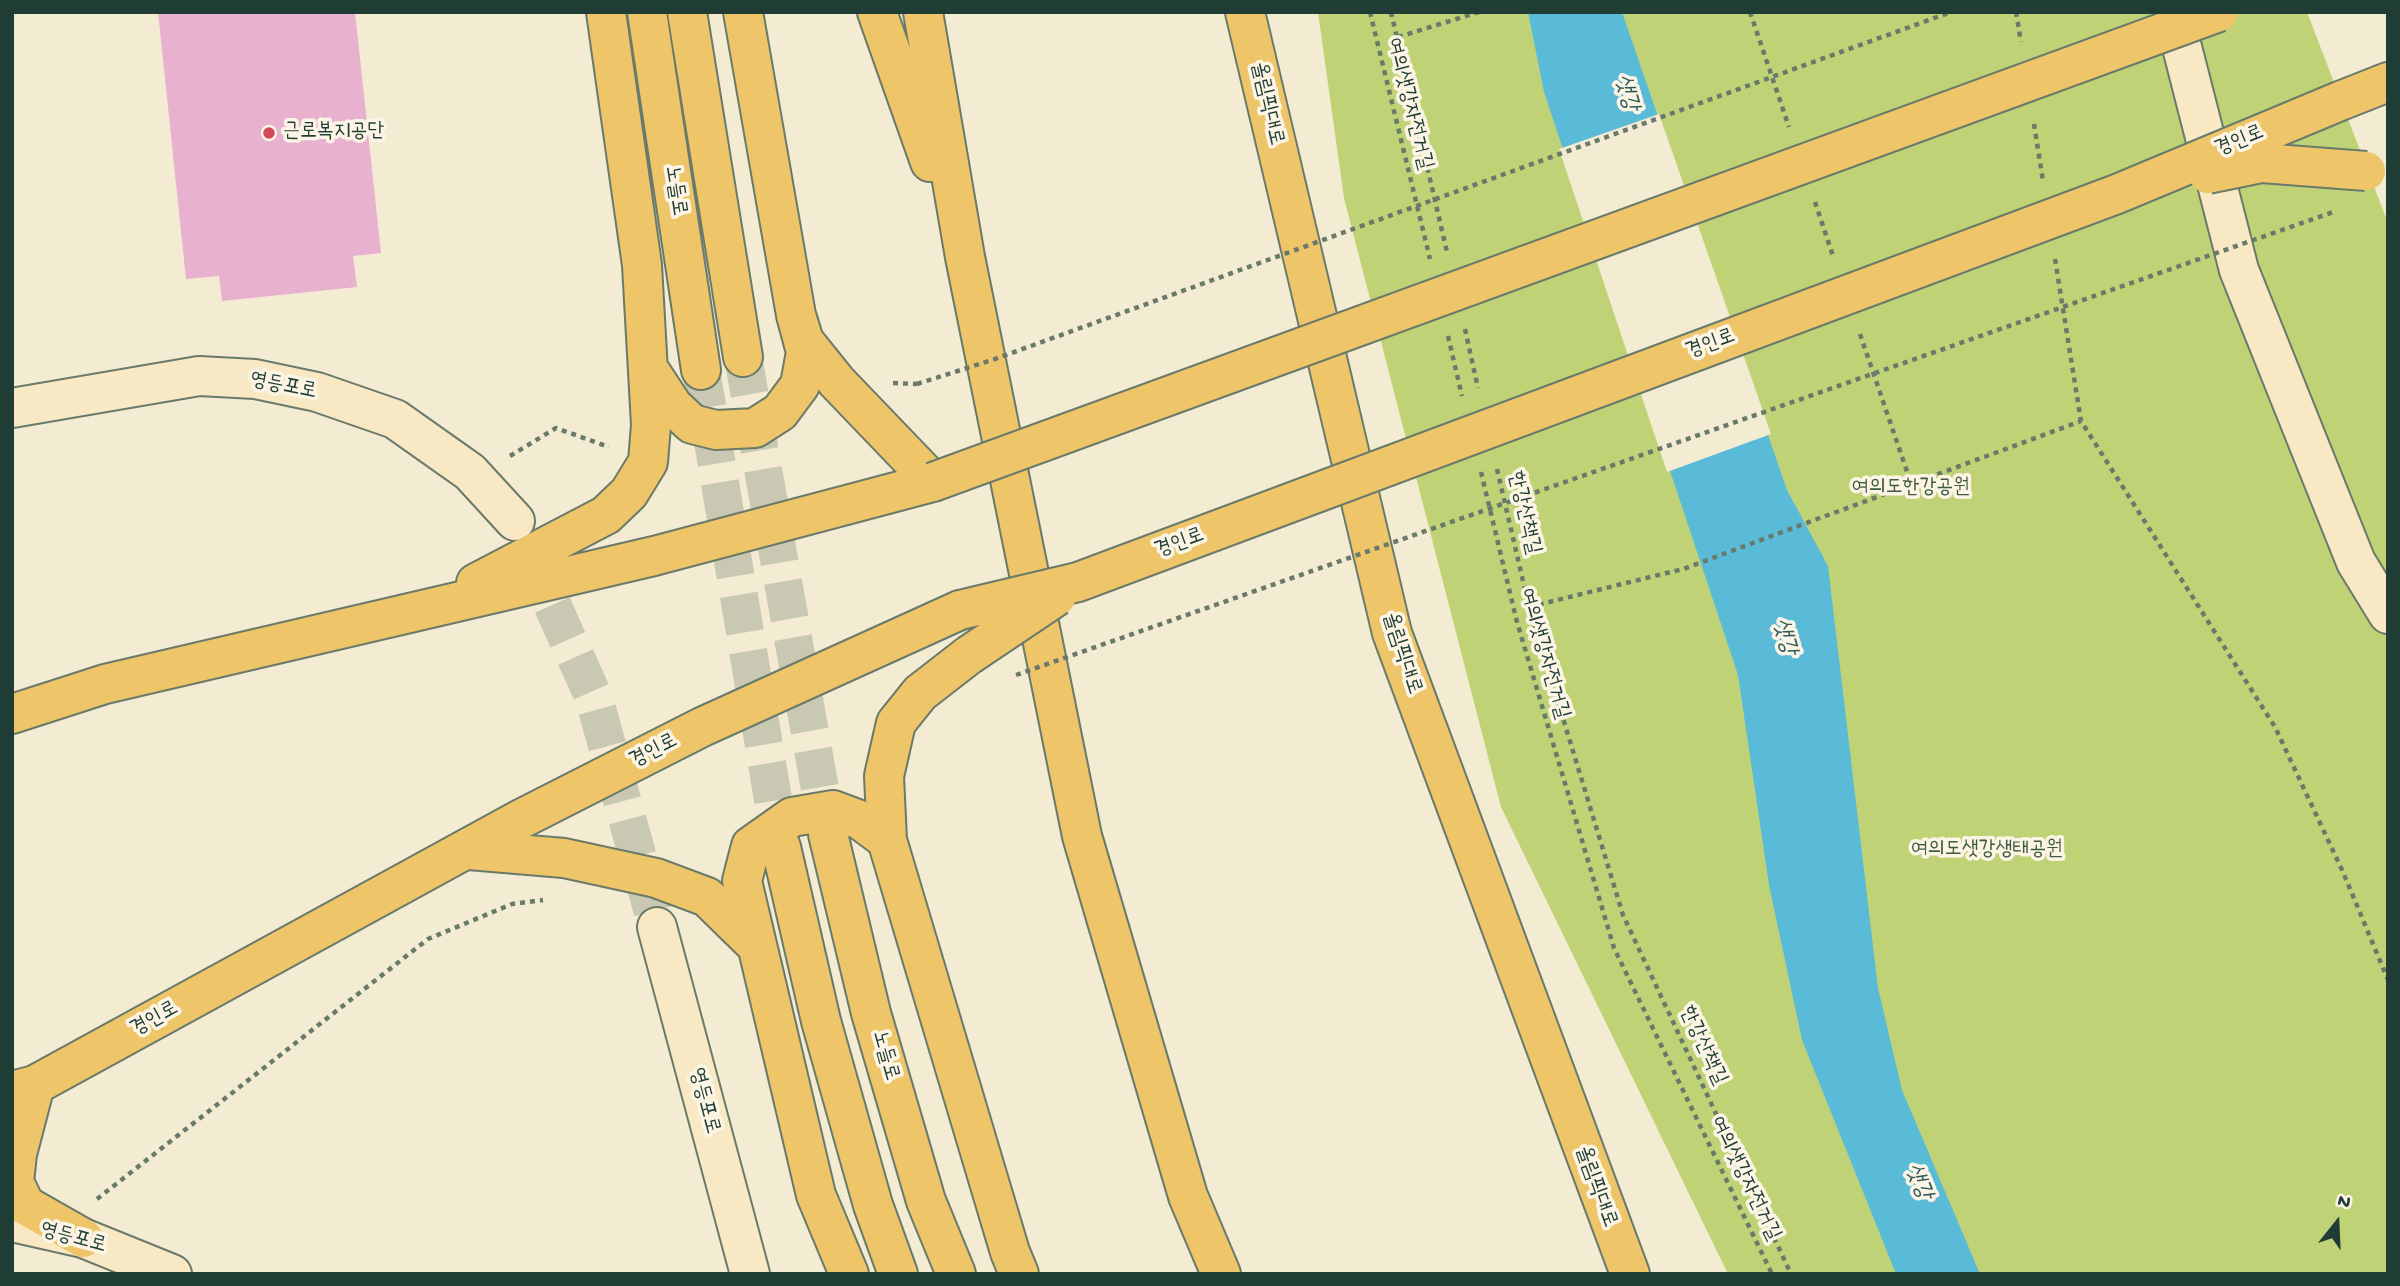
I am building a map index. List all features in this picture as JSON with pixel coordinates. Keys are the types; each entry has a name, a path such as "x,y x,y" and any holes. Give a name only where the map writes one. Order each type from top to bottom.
{"main road":[{"path":"428,608 606,514 629,493 648,462 651,425 642,265 606,12"},
{"name":"노들로","path":"647,12 701,370"},
{"name":"노들로","path":"687,12 743,357"},
{"path":"648,368 673,406 692,424 716,430 755,428 780,412 800,385 806,352 796,315 743,12"},
{"path":"877,12 965,257"},
{"path":"923,12 965,257 1082,836 1188,1196 1221,1274"},
{"name":"올림픽대로","path":"1245,12 1392,633 1630,1274"},
{"path":"2173,12 2239,270 2356,562 2388,614"},
{"path":"12,714 105,684 654,556 933,482 2219,12"},
{"name":"경인로","path":"24,1088 469,850 520,819 702,727 960,610 1078,582 2117,194 2388,82"},
{"path":"2117,194 2262,163 2377,173"},
{"path":"796,315 804,341 837,382 933,482"},
{"name":"영등포로","path":"12,408 199,376 255,379 317,392 394,419 470,472 515,521"},
{"path":"1019,1274 1010,1252 887,840 884,776 896,723 920,693 969,655 1078,582"},
{"path":"849,1274 816,1195 742,881 751,846 792,817 833,810 860,820 887,840"},
{"name":"노들로","path":"828,834 887,1067 926,1201 956,1274"},
{"path":"781,847 821,1021 873,1205 898,1274"},
{"path":"469,850 564,858 656,878 707,897 755,945"},
{"name":"영등포로","path":"657,927 750,1274"},
{"path":"24,1088 13,1182 26,1205 83,1238"},
{"name":"영등포로","path":"12,1222 83,1238 172,1274"}],"path":[{"name":"여의샛강자전거길","path":"1370,12 1430,261"},
{"path":"1391,12 1447,254"},
{"path":"1398,37 1479,12"},
{"path":"1750,12 1790,131"},
{"path":"917,384 995,359 1951,12"},
{"path":"1813,196 1835,262"},
{"path":"1003,680 2338,211"},
{"path":"1463,322 1479,390"},
{"path":"1446,328 1465,408"},
{"path":"1858,328 1912,486"},
{"path":"1529,607 1683,569 2081,421 2276,727 2343,872 2388,980"},
{"path":"556,428 618,450"},
{"name":"한강산책길","path":"1494,457 1529,607 1623,915 1791,1274"},
{"name":"여의샛강자전거길","path":"1478,462 1517,622 1614,948 1772,1274"},
{"path":"97,1199 428,939 512,904"}],"green space":[{"name":"여의도한강공원","path":"1318,12 2307,12 2388,223 2388,1274 1728,1274 1501,807 1344,198"}],"water":[{"name":"샛강","path":"1528,12 1622,12 1787,490 1828,566 1878,988 1902,1090 1980,1274 1896,1274 1802,1040 1769,885 1738,675 1544,92"}],"pier":[{"path":"1659,114 1771,434 1667,472 1559,149"}],"building":[{"name":"근로복지공단","path":"158,12 355,12 381,253 353,256 357,287 222,301 219,276 186,279"}],"tunnel":[{"path":"743,357 828,834"},
{"path":"701,370 781,847"},
{"path":"529,553 594,698 657,927"}],"place":[{"name":"근로복지공단","path":"269,133"}],"park label":[{"name":"여의도샛강생태공원","path":"1987,851"}]}
